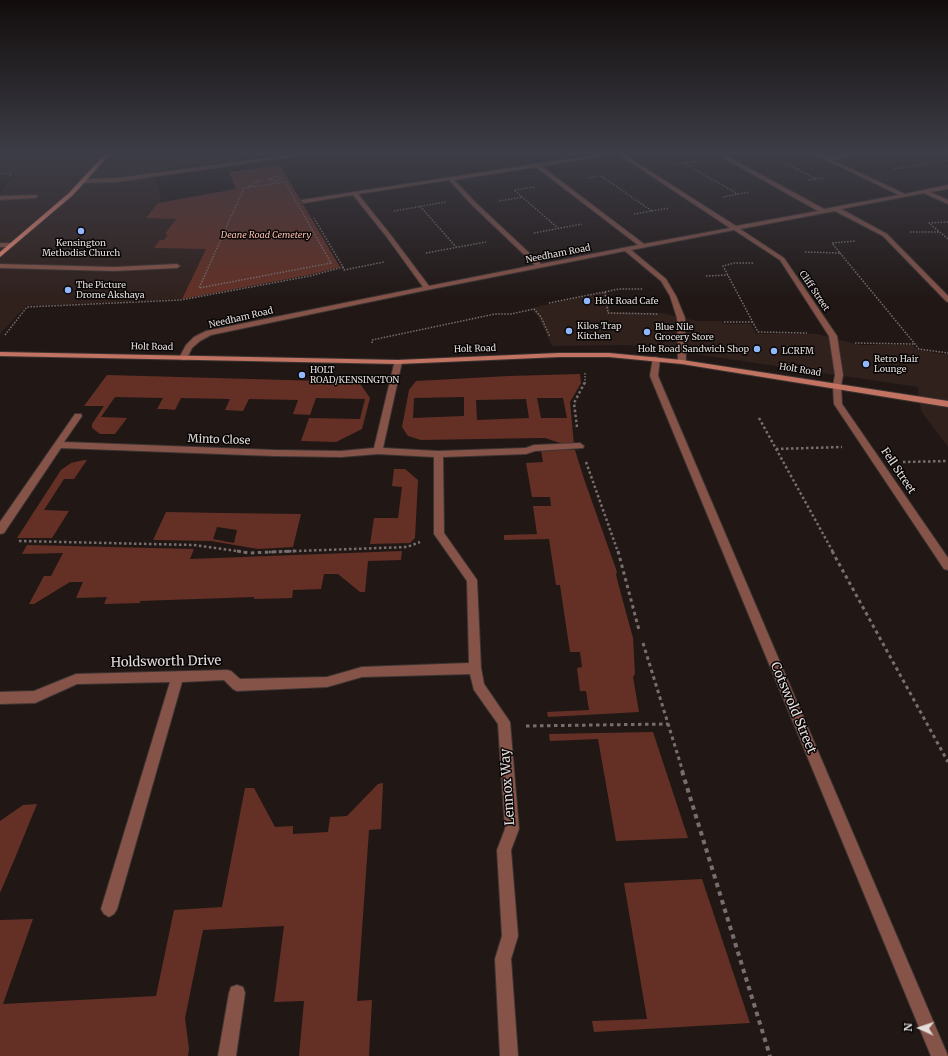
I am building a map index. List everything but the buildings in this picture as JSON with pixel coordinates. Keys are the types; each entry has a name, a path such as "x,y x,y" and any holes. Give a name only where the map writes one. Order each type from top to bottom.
{"main road":[{"path":"0,255 62,201"},
{"name":"Holt Road","path":"0,354 371,362 581,355 609,356 682,362 948,404"}],"street":[{"path":"361,201 427,288"},
{"path":"472,201 540,267"},
{"path":"584,201 643,246"},
{"name":"Cliff Street","path":"695,201 782,259 833,336 839,375 837,386"},
{"path":"805,201 823,211"},
{"name":"Needham Road","path":"183,358 189,347 209,333 427,288 870,201"},
{"path":"834,208 885,235 948,300"},
{"path":"0,245 11,245"},
{"path":"627,250 664,280 670,290 681,315 682,362"},
{"path":"0,266 114,269 177,266"},
{"name":"Cotswold Street","path":"656,359 654,376 940,1056"},
{"path":"378,451 398,362"},
{"name":"Fell Street","path":"837,386 838,404 948,566"},
{"path":"0,530 78,416"},
{"name":"Minto Close","path":"59,445 251,453 341,454 378,451 438,454 526,451 534,448 580,446"},
{"path":"438,454 439,534"},
{"name":"Lennox Way","path":"439,534 472,580 475,668 478,686 504,722 512,829 504,850 510,936 503,959 509,1056"},
{"name":"Holdsworth Drive","path":"0,698 35,697 76,679 227,675 237,685 252,685 327,682 362,672 475,668"},
{"path":"109,909 178,676"},
{"path":"227,1056 238,993"}],"path":[{"path":"238,201 199,288 331,263 296,201"},
{"path":"304,201 344,270 361,266"},
{"path":"394,211 449,201"},
{"path":"527,201 558,228"},
{"path":"638,201 652,211"},
{"path":"420,206 456,248"},
{"path":"948,222 929,222 948,240"},
{"path":"910,232 939,232"},
{"path":"891,242 843,241 832,243 919,348 948,353"},
{"path":"805,252 840,253"},
{"path":"785,264 734,263 723,266 758,332 833,336 858,344 915,344"},
{"path":"4,337 27,307 181,300 310,276 343,267"},
{"path":"706,276 728,275"},
{"path":"549,303 619,289 670,290"},
{"path":"605,292 608,313 681,315"},
{"path":"371,362 372,340 495,314 511,314 534,309 541,317 559,356"},
{"path":"724,322 753,322"},
{"path":"581,355 585,370 585,384 574,403 580,446 616,548 639,630"},
{"path":"759,418 948,762"},
{"path":"776,449 866,446"},
{"path":"877,462 948,461"},
{"path":"14,541 194,544 249,553 407,547 439,534"},
{"path":"643,643 770,1056"},
{"path":"504,727 668,724"}],"shaded area":[{"path":"0,201 160,201 159,203 168,201 230,201 182,299 26,306 0,334"},
{"path":"606,292 610,312 662,313 697,321 722,321 724,324 751,324 756,334 817,334 860,345 912,345 917,349 940,354 948,354 948,447 921,411 918,387 627,345 552,346 539,318 531,308"}],"green space":[{"name":"Deane Road Cemetery","path":"168,201 301,201 340,267 309,275 182,299 206,249 154,248 160,240 164,240 168,235 165,234 176,219 146,218 158,203"},
{"path":"580,374 581,383 570,402 574,445 563,444 545,438 421,440 408,436 402,427 409,390 416,381","holes":["464,397 464,416 413,418 414,398","537,398 563,398 567,418 541,418","526,399 529,418 477,420 476,400"]},
{"path":"107,375 359,382 370,398 362,429 336,442 301,441 309,418 360,419 365,399 316,398 310,415 293,414 298,400 249,399 243,411 225,410 230,399 181,398 175,410 157,409 163,398 115,397 101,417 127,418 115,434 100,434 92,428 92,424 104,406 84,406"},
{"path":"541,450 575,450 617,572 618,583 633,638 635,674 633,677 639,712 548,717 547,712 589,710 586,691 580,691 577,668 582,667 580,652 570,652 560,585 556,585 549,539 504,540 504,535 537,534 533,506 551,506 550,497 532,497 526,463 543,462"},
{"path":"87,460 74,479 64,479 44,510 69,511 52,538 17,538 61,470 71,463"},
{"path":"394,469 405,469 418,480 415,538 410,543 370,544 374,518 398,518 402,487 392,486"},
{"path":"166,512 301,514 293,547 258,549 211,541 153,540","holes":["217,527 237,530 234,543 213,539"]},
{"path":"27,545 194,549 190,559 402,551 401,560 368,561 365,592 360,592 338,574 324,574 321,589 293,590 292,598 254,599 254,597 140,601 140,603 104,604 107,597 76,598 83,582 70,582 34,604 29,604 44,576 51,576 63,553 22,554"},
{"path":"653,732 688,838 616,841 598,739 550,741 549,734"},
{"path":"383,783 381,829 369,830 357,1001 372,1000 369,1056 299,1056 304,1001 274,1002 284,926 203,930 185,1018 189,1049 188,1056 0,1056 0,920 33,919 3,1004 156,996 174,910 222,907 245,788 254,788 275,827 293,826 293,834 328,832 330,817 347,816 378,784"},
{"path":"37,804 0,893 0,821 23,805"},
{"path":"702,879 750,1023 594,1032 592,1021 647,1019 624,883"}],"place":[{"name":"Kensington Methodist Church","path":"81,231"},
{"name":"The Picture Drome Akshaya","path":"68,290"},
{"name":"Holt Road Cafe","path":"587,301"},
{"name":"Kilos Trap Kitchen","path":"569,331"},
{"name":"Blue Nile Grocery Store","path":"647,332"},
{"name":"Holt Road Sandwich Shop","path":"757,349"},
{"name":"LCRFM","path":"774,351"},
{"name":"Retro Hair Lounge","path":"866,364"},
{"name":"HOLT ROAD/KENSINGTON","path":"302,375"}]}
